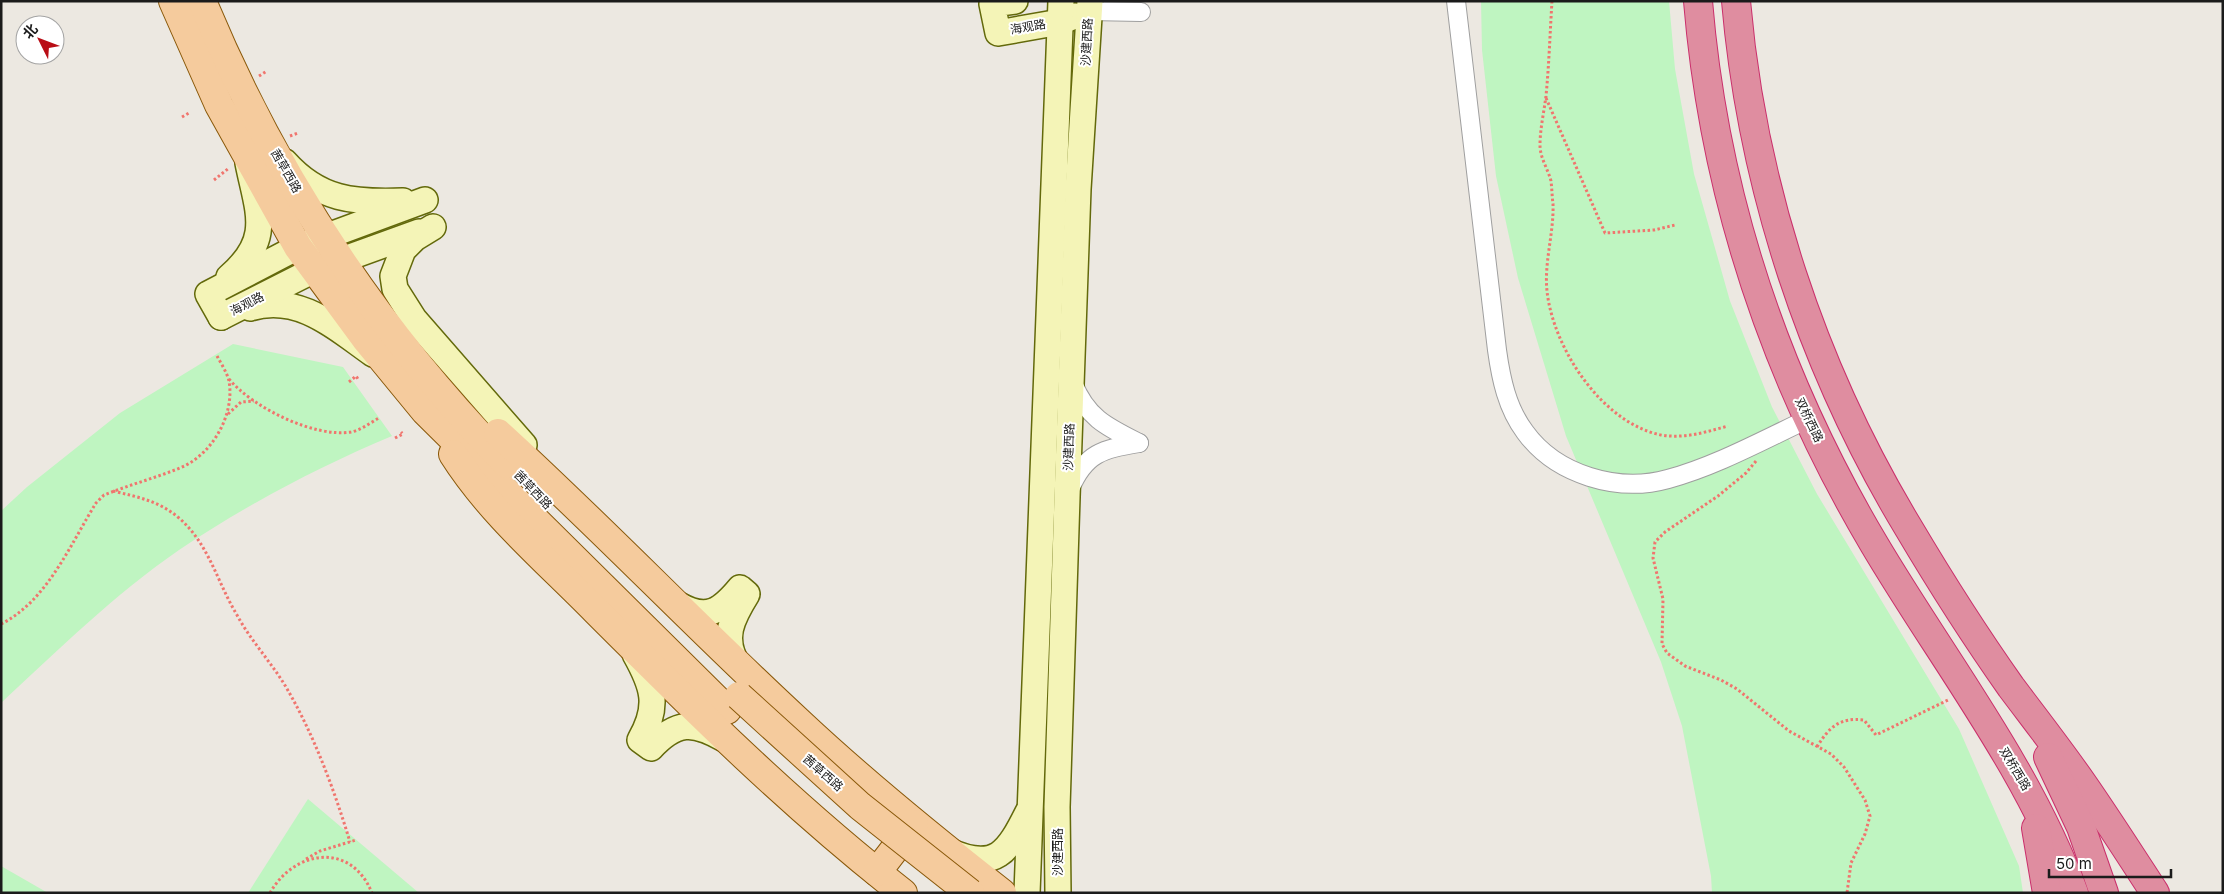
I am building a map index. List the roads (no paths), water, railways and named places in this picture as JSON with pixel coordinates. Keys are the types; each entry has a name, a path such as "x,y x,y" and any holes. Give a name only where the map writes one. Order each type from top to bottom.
{"highway":[{"name":"双桥西路","path":"1698,1 1706,80 1727,186 1756,288 1774,339 1808,419 1839,481 1874,544 2031,795 2062,860 2074,893"},
{"path":"1736,1 1744,69 1764,173 1791,272 1809,324 1836,391 1885,487 1929,560 2010,685 2034,727 2077,819 2104,893"},
{"path":"2010,685 2082,783 2155,893"},
{"path":"2031,795 2047,893"}],"main road":[{"name":"茜草西路","path":"173,1 219,105 259,152 324,238 383,321 486,443 733,703 849,821 940,893"},
{"name":"茜草西路","path":"202,1 242,91 259,152 298,247 385,363 426,411 733,703 970,893"},
{"path":"415,359 584,513 800,724 914,824 1002,893"},
{"path":"426,411 462,467 487,500 628,643 726,740 903,893"},
{"path":"877,872 914,824"}],"street":[{"name":"海观路","path":"1015,1 992,4 998,32 1074,7"},
{"path":"1456,1 1497,350 1502,381 1510,406 1525,432 1544,452 1563,465 1588,477 1614,484 1631,484 1667,480 1692,472 1808,419"},
{"path":"1074,7 1142,12"},
{"name":"沙建西路","path":"1058,893 1057,807 1078,190 1074,7"},
{"name":"沙建西路","path":"1027,893 1074,7"},
{"path":"259,152 312,187 329,194 361,202 425,200"},
{"path":"208,294 246,262 255,246 259,226 259,152"},
{"path":"425,200 433,227 415,238 404,250 397,263 393,276 395,289 401,301 461,375 584,513"},
{"path":"208,294 298,247 425,200"},
{"name":"海观路","path":"208,294 221,317 314,270 433,227"},
{"path":"221,317 270,304 297,307 328,321 385,363"},
{"path":"1067,497 1076,476 1086,462 1108,448 1139,443 1104,424 1092,415 1078,396 1072,380"},
{"path":"679,605 688,611 706,614 725,605 740,588 747,594 735,613 729,631 733,656 738,665"},
{"path":"628,643 650,684 653,696 651,718 640,740 651,748 666,733 688,726 703,728 726,740"},
{"path":"949,851 968,860 978,861 998,856 1013,840 1032,805"}]}
